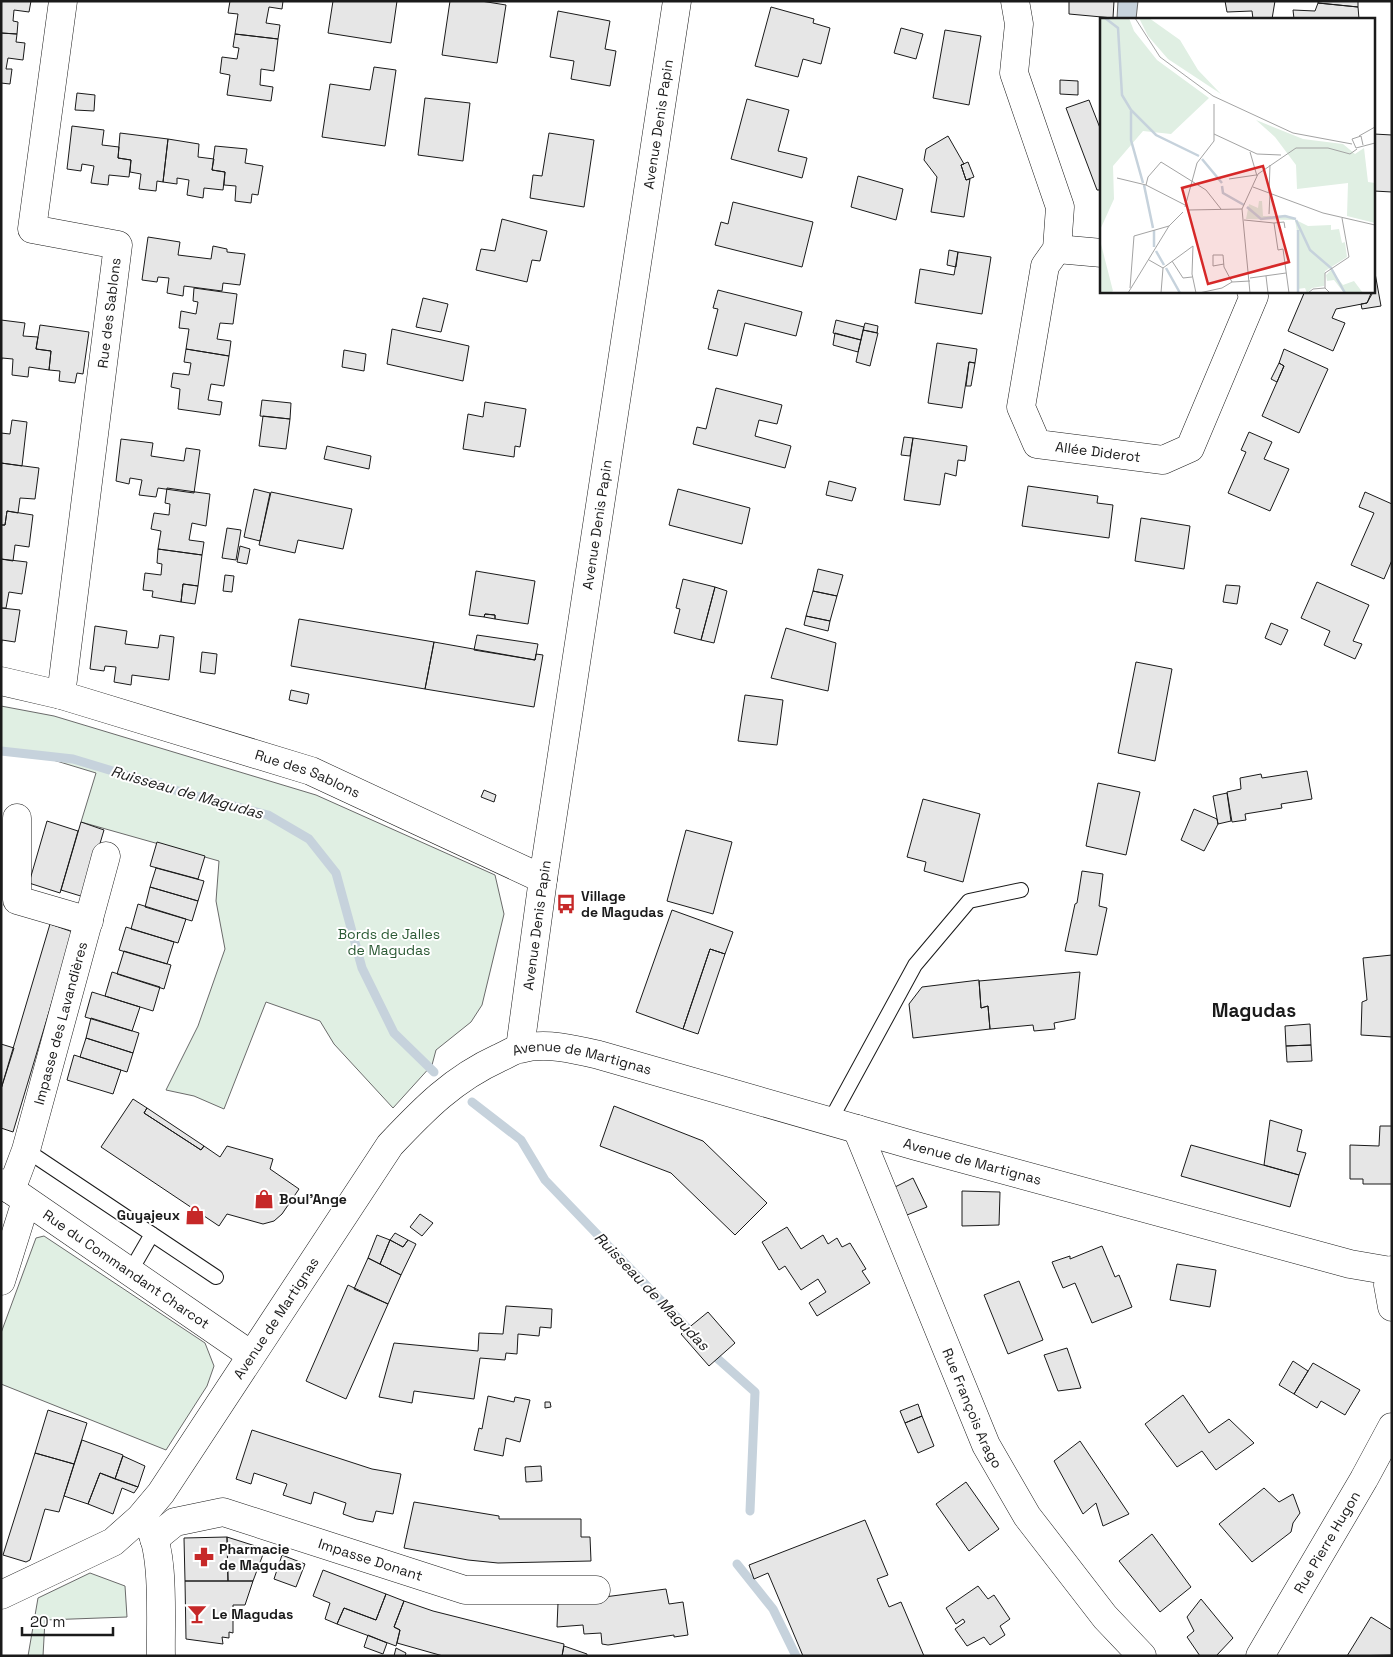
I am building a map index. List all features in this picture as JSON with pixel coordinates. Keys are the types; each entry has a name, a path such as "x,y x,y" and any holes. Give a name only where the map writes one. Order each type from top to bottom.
{"street":[{"name":"Rue des Sablons","path":"61,694 118,246 32,229 63,1"},
{"name":"Avenue Denis Papin","path":"520,1048 543,879 677,1"},
{"name":"Allée Diderot","path":"1015,1 1020,24 1014,73 1060,207 1057,249 1045,266 1021,407 1037,444 1163,460 1190,448 1254,296 1252,292"},
{"path":"1057,249 1100,253"},
{"name":"Rue des Sablons","path":"1,681 61,694 311,771 543,879"},
{"path":"17,818 17,900 89,921"},
{"name":"Impasse des Lavandières","path":"1,1281 13,1192 106,856"},
{"name":"Avenue de Martignas","path":"1,1596 113,1542 147,1529 166,1484 390,1145 434,1099 448,1088 473,1070 520,1048 562,1047 599,1055 857,1129 1350,1264 1392,1270"},
{"name":"Rue François Arago","path":"857,1129 986,1445 1026,1516 1105,1617 1142,1656"},
{"name":"Rue du Commandant Charcot","path":"13,1192 251,1355"},
{"path":"1392,1270 1388,1285 1392,1308"},
{"name":"Rue Pierre Hugon","path":"1260,1656 1364,1479 1392,1427"},
{"name":"Impasse Donant","path":"147,1529 223,1512 465,1590 596,1590"},
{"path":"147,1529 159,1553 160,1656"}],"lane":[{"path":"830,1121 915,965 969,902 1021,890"},
{"path":"26,1150 216,1277"},
{"path":"130,1272 152,1234"}],"green space":[{"name":"Bords de Jalles de Magudas","path":"1,706 54,716 316,795 495,875 504,914 482,1005 471,1022 436,1050 432,1065 393,1108 334,1044 320,1021 266,1002 224,1109 194,1096 166,1090 198,1026 225,949 216,901 219,861 81,822 96,773 40,756 1,749"},
{"path":"44,1236 205,1343 214,1366 207,1386 166,1450 1,1384 1,1333 36,1238"},
{"path":"90,1573 125,1586 127,1617 45,1620 43,1656 28,1656 38,1598"}],"shaded area":[{"path":"1118,1 1138,1 1136,18 1117,18"}],"building":[{"path":"1,1 31,1 29,12 14,10 13,21 18,22 17,34 1,33"},
{"path":"230,1 283,1 282,9 269,7 266,23 280,25 278,39 235,34 238,14 228,13"},
{"path":"333,1 397,1 391,43 328,33"},
{"path":"450,1 481,1 506,5 497,63 442,55"},
{"path":"1069,1 1114,1 1113,18 1069,14"},
{"path":"1225,1 1275,1 1272,18 1253,18 1252,11 1227,12"},
{"path":"1318,1 1358,1 1358,7 1318,3"},
{"path":"1318,3 1358,7 1359,18 1294,18 1293,10 1315,11"},
{"path":"771,7 814,19 813,23 830,28 821,64 803,59 798,77 755,66"},
{"path":"558,11 610,21 605,49 616,51 610,86 571,79 574,61 550,57"},
{"path":"901,28 923,34 916,59 894,53"},
{"path":"945,30 981,36 969,105 933,98"},
{"path":"1,33 17,34 16,42 25,43 23,60 8,58 6,69 12,69 10,84 1,83"},
{"path":"235,34 278,39 274,71 261,69 260,85 273,87 271,101 227,95 230,75 220,73 222,57 237,59 239,48 233,47"},
{"path":"374,67 396,70 385,146 322,137 330,84 370,90"},
{"path":"1060,80 1078,81 1078,95 1060,94"},
{"path":"77,93 95,95 94,111 75,110"},
{"path":"425,98 470,103 463,161 418,155"},
{"path":"747,99 789,110 778,151 807,158 802,178 731,159"},
{"path":"1089,100 1100,128 1100,190 1097,190 1066,108"},
{"path":"72,126 104,130 102,145 119,147 118,158 131,160 129,177 109,175 108,185 91,183 94,166 82,164 81,171 67,169"},
{"path":"120,133 168,139 163,182 157,181 156,191 139,189 141,174 130,172 131,160 118,158"},
{"path":"549,133 594,140 584,207 530,198 533,175 542,176"},
{"path":"1376,134 1392,135 1392,192 1376,191"},
{"path":"948,136 964,164 961,165 966,180 970,179 964,217 931,212 937,177 924,160 926,149"},
{"path":"168,139 199,144 198,157 214,159 212,170 225,172 223,190 204,188 203,198 187,195 189,180 177,178 177,184 163,182"},
{"path":"215,146 247,149 245,163 263,166 258,195 252,194 251,203 235,201 236,186 224,185 225,172 212,170"},
{"path":"968,162 974,177 966,180 961,165"},
{"path":"858,176 903,189 896,220 851,207"},
{"path":"733,202 813,222 802,267 715,245 721,222 728,224"},
{"path":"502,219 547,231 540,261 532,260 527,282 476,270 481,249 495,251"},
{"path":"148,237 180,242 178,255 211,259 213,246 227,249 227,252 245,254 240,285 223,283 222,291 184,286 183,296 167,293 169,278 158,277 157,282 142,280"},
{"path":"949,250 958,252 956,267 947,265"},
{"path":"958,252 991,257 982,314 915,303 920,269 954,275"},
{"path":"1376,278 1381,306 1362,309 1361,304 1367,303 1372,292 1376,292"},
{"path":"194,288 237,294 233,324 220,323 217,339 231,341 229,356 186,349 189,329 179,328 181,311 196,314 198,302 193,301"},
{"path":"718,290 802,312 796,336 745,323 737,356 708,349 718,309 713,308"},
{"path":"1305,292 1372,292 1367,303 1336,309 1332,318 1345,323 1333,351 1288,331"},
{"path":"423,298 448,304 441,332 416,327"},
{"path":"1,320 25,323 23,336 38,337 36,349 51,351 49,370 29,367 28,377 12,375 13,359 2,358 1,363"},
{"path":"836,320 864,327 861,340 833,333"},
{"path":"865,323 878,326 877,333 863,330"},
{"path":"40,325 89,332 83,374 77,373 75,383 59,381 60,371 49,370 51,351 36,349"},
{"path":"392,329 469,346 463,381 387,364"},
{"path":"863,330 878,333 870,366 856,362"},
{"path":"835,333 861,340 858,352 833,345"},
{"path":"937,343 977,349 975,363 969,362 962,408 928,403"},
{"path":"186,349 229,356 224,386 211,384 208,400 222,402 220,415 178,409 180,389 171,387 173,373 189,375 191,363 184,362"},
{"path":"1284,349 1328,369 1299,433 1262,416 1284,366 1279,363"},
{"path":"344,350 366,354 364,371 342,367"},
{"path":"969,362 975,363 971,386 966,386"},
{"path":"1279,363 1284,366 1277,382 1271,379"},
{"path":"716,388 782,405 777,424 759,420 755,436 791,446 785,468 693,444 697,427 706,429"},
{"path":"262,400 291,403 290,419 260,416"},
{"path":"485,402 526,409 520,447 515,446 514,457 463,449 468,414 483,417"},
{"path":"263,416 290,419 286,449 259,446"},
{"path":"12,420 27,422 22,466 1,463 1,433 10,434"},
{"path":"1249,432 1272,442 1264,459 1289,469 1270,511 1228,493 1246,452 1241,450"},
{"path":"904,437 913,438 910,456 901,455"},
{"path":"913,438 967,446 965,461 958,460 956,476 945,473 940,505 904,500"},
{"path":"121,439 153,443 151,456 184,461 186,448 200,450 194,493 158,488 156,497 139,495 142,480 130,478 129,484 116,481"},
{"path":"327,446 371,456 369,469 324,459"},
{"path":"1,463 39,468 35,499 20,498 18,513 7,511 5,525 1,525"},
{"path":"829,481 856,488 852,501 826,495"},
{"path":"1028,486 1098,496 1097,503 1113,505 1109,538 1022,526"},
{"path":"167,488 210,494 206,526 192,523 189,540 204,542 202,555 158,549 161,531 151,529 154,513 169,515 170,504 165,503"},
{"path":"254,489 270,493 260,541 244,537"},
{"path":"678,489 750,508 742,544 669,525"},
{"path":"271,492 352,509 343,549 298,540 295,553 259,545"},
{"path":"1365,492 1392,504 1392,560 1384,579 1351,565 1374,513 1359,507"},
{"path":"7,511 33,515 29,547 15,545 13,561 1,559 1,525 5,525"},
{"path":"1141,518 1190,526 1184,569 1135,561"},
{"path":"227,528 241,530 236,560 222,558"},
{"path":"240,546 250,549 247,564 237,562"},
{"path":"158,549 202,555 198,586 183,584 181,602 152,597 153,591 143,590 145,573 161,575 162,564 157,563"},
{"path":"1,559 27,562 22,594 9,592 6,608 1,608"},
{"path":"818,569 843,575 837,596 813,591"},
{"path":"476,571 535,581 528,624 495,619 495,615 485,614 484,617 469,615"},
{"path":"225,575 234,576 232,592 223,591"},
{"path":"683,579 715,587 701,640 674,633 680,609 676,608"},
{"path":"1317,582 1369,605 1353,641 1362,644 1355,659 1324,645 1330,631 1301,618"},
{"path":"183,584 198,586 195,604 181,602"},
{"path":"1226,585 1240,586 1237,604 1223,602"},
{"path":"715,587 727,591 714,643 701,640"},
{"path":"813,591 837,596 830,621 806,616"},
{"path":"1,608 20,610 15,642 2,640 1,648"},
{"path":"485,614 495,615 495,619 484,617"},
{"path":"806,616 830,621 828,631 804,625"},
{"path":"299,619 434,642 425,689 291,666"},
{"path":"1271,623 1288,630 1281,645 1265,638"},
{"path":"95,626 127,631 125,644 158,648 160,635 174,637 169,680 132,675 131,685 114,682 116,667 105,666 104,671 90,669"},
{"path":"786,628 836,643 828,691 771,678"},
{"path":"477,635 538,644 535,660 474,650"},
{"path":"434,642 535,660 536,654 543,655 534,707 425,689"},
{"path":"202,652 217,654 215,674 200,672"},
{"path":"1136,662 1172,669 1155,761 1118,753"},
{"path":"291,690 309,694 307,704 289,700"},
{"path":"745,695 783,700 777,745 738,741"},
{"path":"1307,771 1312,799 1281,804 1282,808 1245,814 1246,820 1232,822 1227,792 1241,789 1240,778 1261,774 1262,778"},
{"path":"1098,783 1140,792 1126,855 1086,846"},
{"path":"484,790 496,795 494,802 481,797"},
{"path":"1227,793 1231,821 1218,824 1213,796"},
{"path":"923,799 980,814 963,882 924,871 926,862 907,857"},
{"path":"1194,809 1217,819 1218,824 1204,851 1181,840"},
{"path":"47,821 78,831 60,893 29,883"},
{"path":"81,822 104,830 84,897 61,890"},
{"path":"686,830 732,842 713,914 667,901"},
{"path":"157,842 205,856 198,879 150,866"},
{"path":"156,868 204,881 198,901 150,887"},
{"path":"1082,871 1103,874 1099,906 1107,908 1097,955 1065,951 1075,904 1077,903"},
{"path":"150,887 198,901 192,921 145,907"},
{"path":"138,904 186,919 178,943 131,929"},
{"path":"672,910 733,932 725,954 710,949 683,1029 636,1012"},
{"path":"50,924 73,932 13,1132 1,1128 1,1089"},
{"path":"126,927 174,942 167,964 119,950"},
{"path":"710,949 725,954 698,1034 683,1029"},
{"path":"124,951 171,965 164,989 117,974"},
{"path":"1392,955 1392,1037 1361,1035 1362,1002 1367,1000 1363,958"},
{"path":"112,972 160,987 153,1011 105,996"},
{"path":"1080,972 1075,1019 1054,1023 1055,1029 1034,1031 1033,1025 990,1029 988,1006 981,1008 979,981"},
{"path":"979,980 981,1008 988,1006 990,1029 913,1038 909,1004 922,987"},
{"path":"92,992 140,1007 132,1031 85,1017"},
{"path":"91,1018 139,1033 133,1053 86,1038"},
{"path":"1310,1024 1311,1045 1286,1046 1285,1026"},
{"path":"86,1038 133,1053 127,1072 80,1057"},
{"path":"1,1044 14,1048 1,1089"},
{"path":"1311,1045 1312,1061 1287,1062 1286,1046"},
{"path":"74,1055 121,1070 113,1094 67,1080"},
{"path":"133,1099 147,1108 144,1113 201,1150 204,1146 220,1157 227,1146 273,1159 270,1169 299,1189 282,1214 274,1221 263,1224 227,1214 219,1226 101,1147"},
{"path":"614,1106 703,1141 767,1203 735,1235 671,1173 600,1146"},
{"path":"147,1108 204,1146 201,1150 144,1113"},
{"path":"1270,1120 1302,1130 1297,1151 1306,1153 1299,1175 1264,1165"},
{"path":"1380,1126 1392,1126 1392,1184 1363,1184 1363,1179 1350,1179 1350,1145 1379,1146"},
{"path":"1191,1145 1299,1175 1290,1207 1181,1176"},
{"path":"913,1178 927,1207 907,1215 893,1188"},
{"path":"962,1191 1000,1192 999,1225 962,1226"},
{"path":"420,1214 433,1223 422,1236 410,1227"},
{"path":"787,1227 801,1249 823,1235 828,1244 837,1238 842,1247 850,1243 866,1269 862,1271 870,1283 817,1316 809,1303 826,1292 818,1279 801,1290 785,1266 779,1270 762,1242"},
{"path":"395,1233 408,1240 403,1247 390,1240"},
{"path":"377,1235 390,1240 380,1264 368,1258"},
{"path":"390,1240 403,1247 408,1240 416,1244 401,1275 380,1264"},
{"path":"1102,1246 1115,1277 1119,1275 1132,1307 1092,1323 1075,1283 1063,1288 1052,1262 1070,1256 1070,1259"},
{"path":"368,1258 401,1275 388,1304 354,1289"},
{"path":"1177,1264 1216,1270 1210,1307 1170,1300"},
{"path":"1019,1281 1043,1340 1008,1354 984,1295"},
{"path":"348,1285 388,1304 346,1399 306,1381"},
{"path":"506,1306 552,1309 551,1328 540,1327 539,1336 518,1334 517,1354 506,1353 505,1360 480,1358 474,1399 414,1391 412,1403 379,1397 394,1343 478,1351 479,1333 503,1334"},
{"path":"708,1312 735,1343 709,1366 681,1334"},
{"path":"1067,1348 1081,1388 1058,1391 1044,1355"},
{"path":"1293,1361 1308,1371 1294,1394 1279,1385"},
{"path":"1313,1363 1360,1390 1345,1415 1321,1401 1317,1408 1294,1394"},
{"path":"1183,1395 1209,1433 1229,1419 1254,1443 1216,1470 1202,1451 1177,1467 1145,1424"},
{"path":"488,1396 514,1402 515,1397 530,1400 520,1442 506,1438 503,1456 474,1450 479,1428 482,1429"},
{"path":"545,1402 550,1402 551,1407 545,1408"},
{"path":"918,1404 922,1416 905,1423 900,1411"},
{"path":"48,1410 87,1423 74,1464 35,1453"},
{"path":"922,1416 934,1446 918,1453 905,1423"},
{"path":"252,1430 372,1469 401,1474 393,1514 376,1511 373,1522 357,1519 343,1514 346,1503 314,1492 311,1504 283,1495 287,1484 254,1473 251,1484 236,1479"},
{"path":"82,1440 123,1455 115,1479 100,1473 88,1504 64,1496"},
{"path":"1080,1441 1129,1514 1103,1526 1096,1503 1083,1514 1054,1461"},
{"path":"35,1453 74,1464 59,1512 45,1509 30,1560 26,1562 3,1555"},
{"path":"123,1456 145,1466 138,1487 115,1479"},
{"path":"541,1466 542,1481 526,1482 525,1467"},
{"path":"100,1473 138,1487 134,1493 122,1488 113,1514 88,1504"},
{"path":"966,1482 999,1529 969,1551 936,1504"},
{"path":"1264,1488 1279,1502 1293,1494 1300,1513 1293,1523 1291,1532 1252,1562 1219,1524"},
{"path":"414,1502 499,1516 499,1519 581,1519 581,1537 590,1537 591,1561 498,1563 468,1560 404,1548"},
{"path":"865,1520 888,1575 877,1579 889,1607 901,1602 924,1656 803,1656 768,1573 754,1579 749,1565"},
{"path":"1152,1534 1191,1587 1160,1612 1119,1561"},
{"path":"227,1537 265,1549 253,1581 228,1581"},
{"path":"227,1537 228,1581 185,1581 184,1538"},
{"path":"282,1555 305,1564 296,1587 274,1579"},
{"path":"323,1570 386,1594 376,1620 344,1608 337,1624 325,1619 330,1603 313,1596"},
{"path":"185,1581 253,1581 245,1605 233,1605 233,1633 229,1632 229,1638 222,1637 223,1644 186,1639"},
{"path":"978,1586 988,1599 994,1595 1010,1619 1000,1626 1005,1635 990,1645 984,1637 967,1646 955,1629 965,1622 963,1619 956,1624 946,1608"},
{"path":"666,1589 669,1604 683,1602 688,1635 674,1637 674,1635 608,1645 602,1644 601,1633 584,1634 583,1625 557,1627 558,1603"},
{"path":"386,1594 404,1601 394,1627 400,1630 396,1646 337,1624 344,1608 376,1620"},
{"path":"1201,1599 1233,1638 1216,1656 1200,1656 1187,1637 1194,1631 1187,1617"},
{"path":"404,1601 433,1611 564,1644 562,1656 443,1656 397,1643 400,1630 394,1627"},
{"path":"1371,1617 1392,1630 1392,1655 1347,1656"},
{"path":"368,1635 387,1643 383,1654 364,1647"},
{"path":"564,1646 587,1654 587,1656 562,1656"},
{"path":"396,1648 406,1653 405,1656 394,1656"}],"waterway":[{"name":"Ruisseau de Magudas","path":"1,751 73,759 185,793 268,815 309,839 336,873 362,968 394,1033 434,1072"},
{"name":"Ruisseau de Magudas","path":"472,1102 521,1140 545,1180 695,1336"},
{"name":"Ruisseau de Magudas","path":"709,1351 755,1392 750,1511"},
{"name":"Ruisseau de Magudas","path":"737,1564 773,1609 796,1656"}],"place":[{"name":"Village de Magudas","path":"566,904"},
{"name":"Boul'Ange","path":"264,1199"},
{"name":"Guyajeux","path":"195,1215"},
{"name":"Pharmacie de Magudas","path":"204,1557"},
{"name":"Le Magudas","path":"197,1614"}],"district":[{"name":"Magudas","path":"1254,1010"}]}
